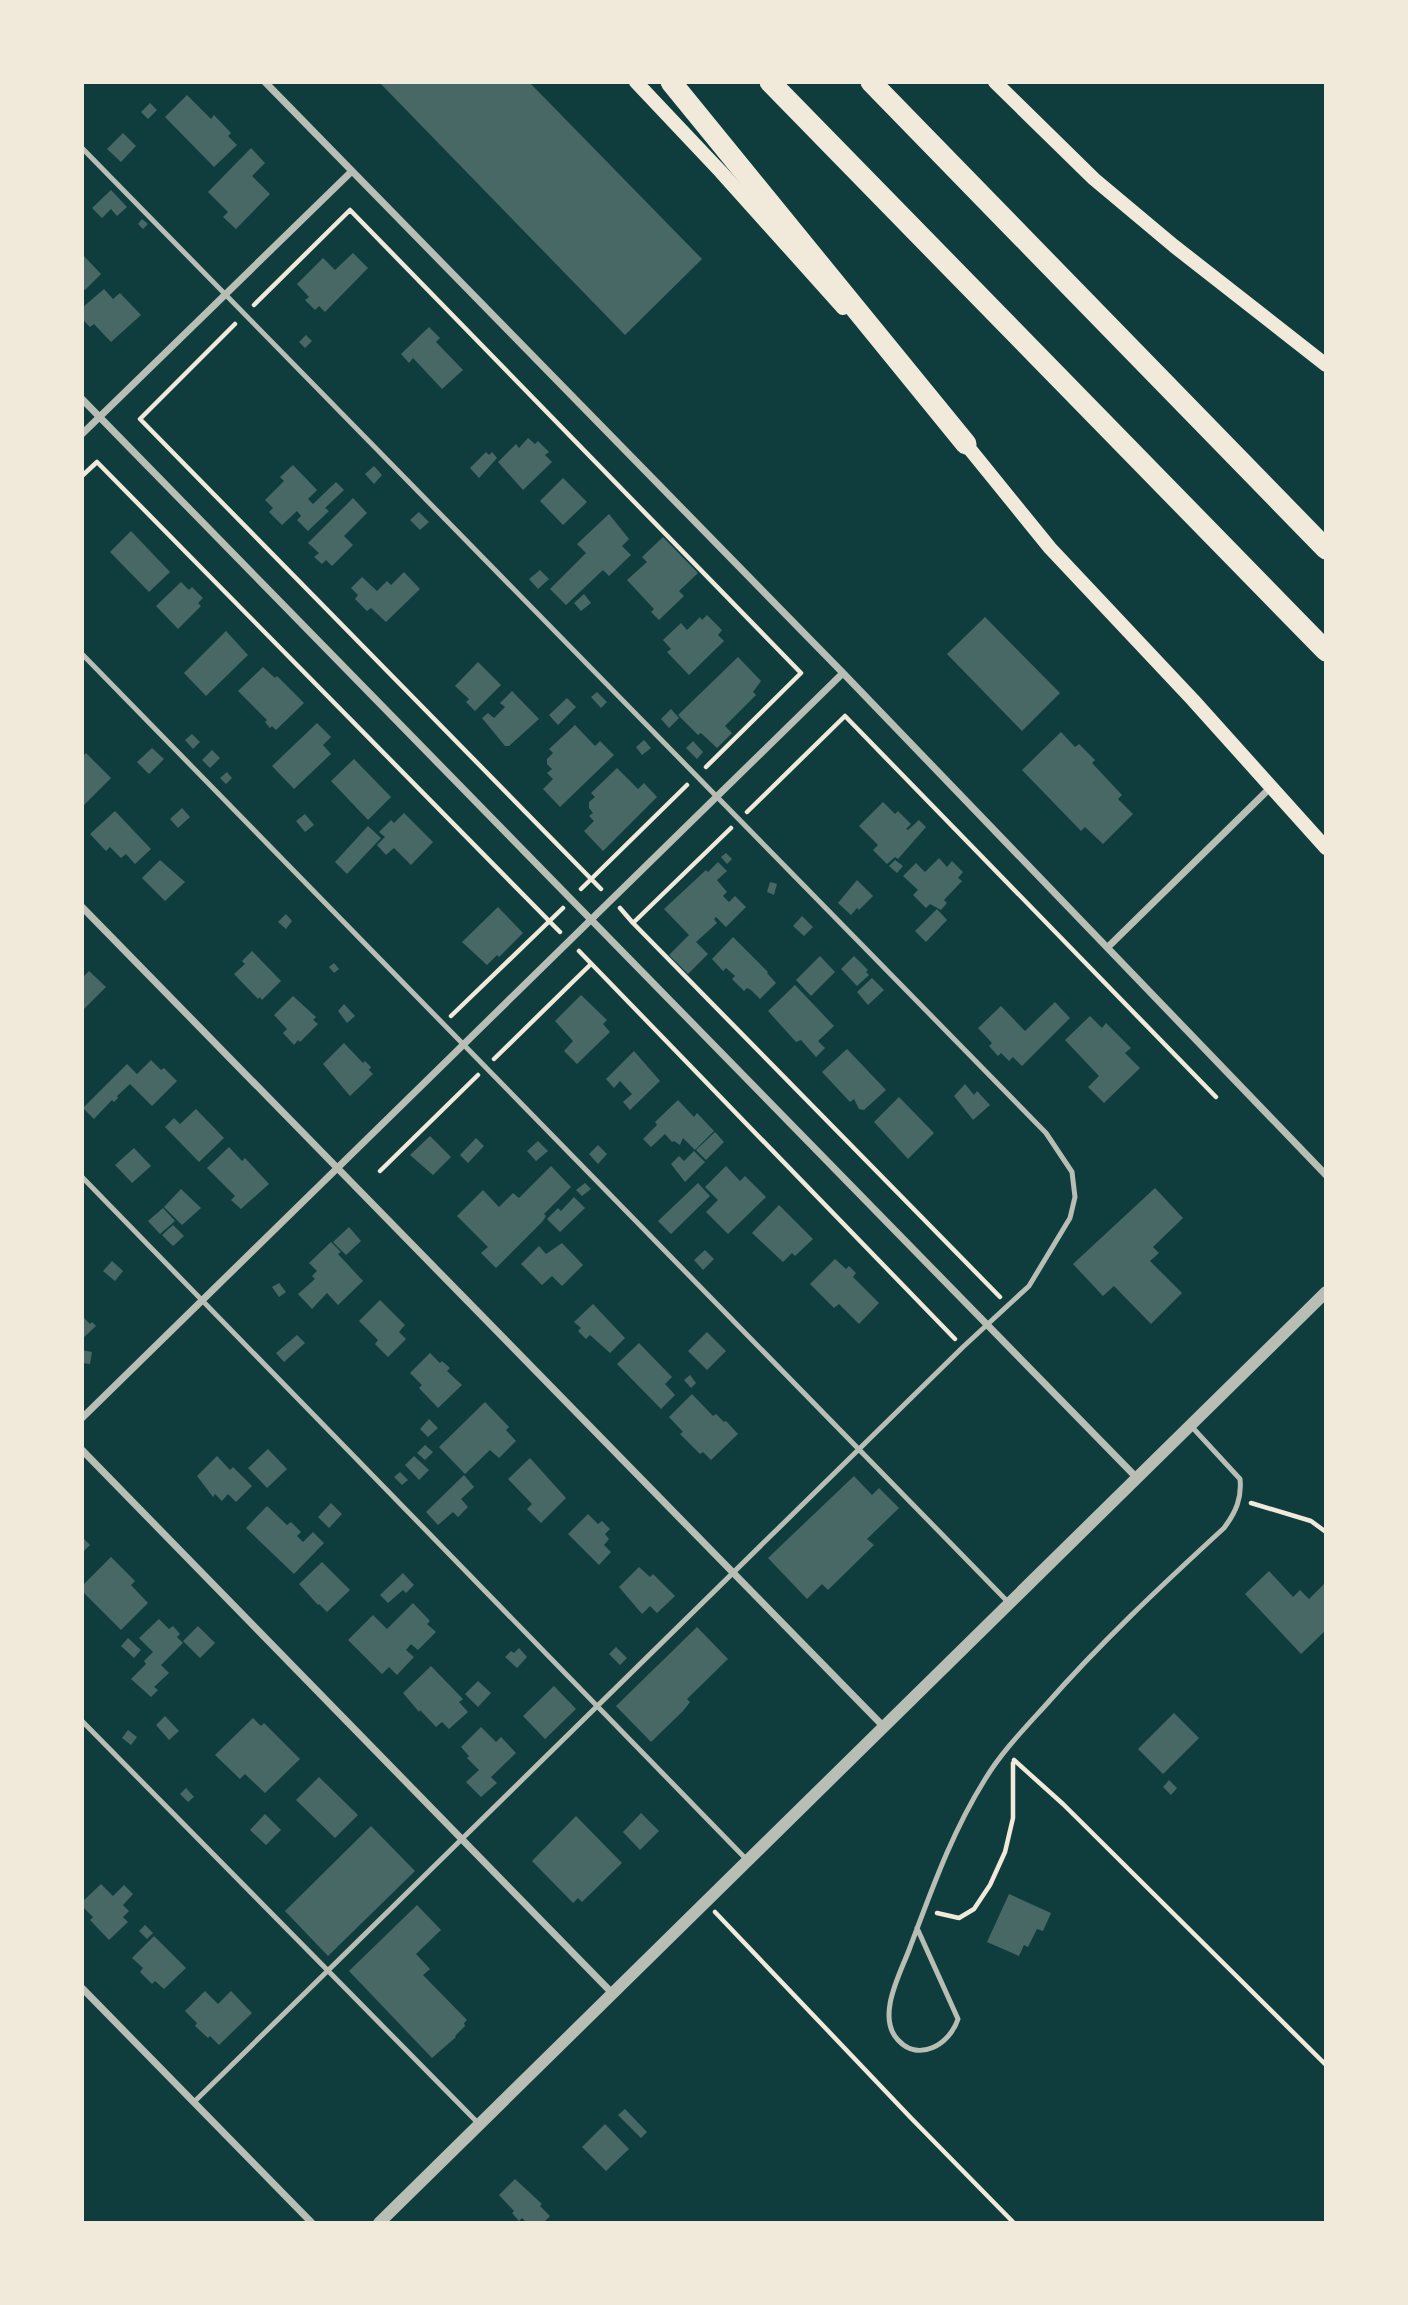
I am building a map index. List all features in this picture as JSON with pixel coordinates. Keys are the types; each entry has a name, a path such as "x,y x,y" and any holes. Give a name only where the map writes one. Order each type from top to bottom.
{"highway":[{"path":"671,82 966,444"},
{"path":"770,82 1326,651"},
{"path":"871,82 1326,549"}],"main road":[{"path":"636,82 721,172 966,444 1050,548 1272,786 1326,848"},
{"path":"995,82 1104,187 1174,246 1326,365"}],"street":[{"path":"265,82 843,673 1326,1175"},
{"path":"82,434 352,170"},
{"path":"82,399 1136,1477"},
{"path":"82,1418 843,673"},
{"path":"1108,947 1272,786"},
{"path":"82,907 883,1726"},
{"path":"379,2223 1326,1292"},
{"path":"82,1450 612,1993"},
{"path":"82,1988 312,2223"}],"lane":[{"path":"82,148 1046,1133 1072,1172 1075,1197 1070,1218 1029,1286 963,1347 194,2102"},
{"path":"82,654 1009,1602"},
{"path":"82,1177 747,1860"},
{"path":"917,1928 958,2019 949,2036 933,2049 922,2051 910,2050 896,2038 888,2018 894,1989 917,1928 937,1875 985,1778 1014,1741 1119,1626 1224,1528 1236,1510 1240,1499 1240,1479 1190,1424"},
{"path":"82,1721 479,2124"}],"path":[{"path":"443,1024 550,921 592,879 802,673 350,210 140,419 592,879 633,923"},
{"path":"82,476 97,462 550,921 963,1347"},
{"path":"1240,1499 1311,1521 1326,1532"},
{"path":"917,1928 932,1914 940,1913 959,1918 974,1909 990,1885 1005,1852 1013,1818 1014,1741"},
{"path":"1013,1760 1063,1804 1326,2065"},
{"path":"705,1901 1014,2223"}],"building":[{"path":"379,82 529,82 702,259 625,335"},
{"path":"187,95 211,119 214,115 231,133 228,136 237,145 214,167 165,117"},
{"path":"150,103 157,110 148,119 141,112"},
{"path":"123,133 136,146 121,162 107,149"},
{"path":"251,148 265,163 252,176 270,194 236,229 223,217 228,212 208,192"},
{"path":"111,190 127,207 117,216 111,209 102,218 92,208"},
{"path":"142,219 148,224 143,229 138,224"},
{"path":"353,253 368,268 325,312 319,306 315,310 305,300 309,297 297,284 323,258 335,270"},
{"path":"82,254 101,274 85,290 82,287"},
{"path":"104,289 113,299 120,293 141,315 111,342 94,324 90,327 82,319 82,308"},
{"path":"429,327 440,338 436,342 463,370 442,389 413,358 409,363 401,354"},
{"path":"306,335 312,341 305,348 299,342"},
{"path":"528,438 535,444 538,441 549,452 545,455 552,462 523,490 498,462 516,444 519,448"},
{"path":"486,452 489,455 492,452 497,458 479,478 470,468"},
{"path":"293,465 317,490 308,499 313,504 336,482 344,490 325,508 329,511 308,531 297,520 301,516 297,511 282,525 269,512 273,508 265,500 284,481 280,477"},
{"path":"374,466 382,475 374,484 365,474"},
{"path":"563,478 587,502 563,525 540,501"},
{"path":"353,498 367,513 344,536 353,545 332,566 326,560 322,564 314,557 319,553 308,543"},
{"path":"419,512 429,522 420,530 410,520"},
{"path":"609,514 629,539 622,546 631,555 609,576 603,570 566,605 550,589 586,553 577,544"},
{"path":"131,531 170,572 149,592 110,552"},
{"path":"663,537 698,573 679,591 684,596 659,620 651,612 654,609 627,580 647,562 642,557"},
{"path":"540,570 549,579 538,589 529,579"},
{"path":"404,572 420,589 386,622 371,608 367,611 355,599 358,595 351,588 362,577 377,591 387,581 391,585"},
{"path":"181,582 189,590 192,587 203,598 198,603 201,606 178,629 156,606"},
{"path":"584,594 591,603 581,611 574,603"},
{"path":"707,615 722,630 718,635 724,641 689,675 667,652 671,649 663,640 681,623 687,630 700,617 702,620"},
{"path":"985,617 1060,693 1022,731 947,654"},
{"path":"226,631 248,655 206,696 184,673"},
{"path":"738,657 761,681 753,692 756,695 725,726 732,733 717,748 701,733 698,735 678,715"},
{"path":"478,662 501,685 475,711 466,702 469,699 455,686"},
{"path":"263,667 275,678 277,676 304,703 276,730 272,726 270,728 265,722 267,720 238,691"},
{"path":"512,691 539,719 509,746 505,746 482,718 488,713 494,718 505,707 500,703"},
{"path":"597,692 607,702 601,708 591,697"},
{"path":"567,698 576,707 558,725 549,715"},
{"path":"671,709 679,718 669,728 661,719"},
{"path":"317,723 331,737 323,745 331,754 294,789 272,766"},
{"path":"575,725 595,746 600,741 614,755 560,807 543,789 553,779 547,773 552,769 547,764 547,759 553,753 549,749"},
{"path":"1061,732 1075,747 1079,744 1095,760 1092,763 1122,795 1118,799 1133,814 1103,844 1085,827 1081,831 1022,770"},
{"path":"192,734 200,742 193,749 185,740"},
{"path":"644,740 651,748 642,755 636,747"},
{"path":"693,741 703,752 697,759 686,748"},
{"path":"152,748 164,759 149,774 137,762"},
{"path":"212,750 220,758 210,768 202,760"},
{"path":"86,753 111,778 82,807 82,757"},
{"path":"354,759 391,797 368,820 331,781"},
{"path":"617,768 638,789 644,783 657,797 603,851 584,831 594,821 589,816 593,813 589,802 595,797 591,793"},
{"path":"227,772 232,778 226,784 220,778"},
{"path":"883,802 895,814 898,811 911,824 906,829 919,820 926,827 898,859 895,857 887,864 873,850 878,845 859,826"},
{"path":"182,808 190,817 178,828 170,819"},
{"path":"115,811 151,849 135,864 126,854 121,858 110,847 106,851 90,834"},
{"path":"404,813 433,842 411,865 394,848 386,855 377,845 385,837 379,832 391,820 394,823"},
{"path":"305,814 314,825 305,832 296,821"},
{"path":"368,826 381,838 347,874 335,862"},
{"path":"726,853 732,859 727,864 721,857"},
{"path":"939,858 947,867 952,861 963,872 958,878 962,881 944,900 947,903 941,910 930,904 926,908 913,895 918,890 903,876 916,863 925,872"},
{"path":"160,860 185,882 165,901 142,878"},
{"path":"895,860 903,866 897,873 889,866"},
{"path":"718,862 727,871 717,880 727,892 723,896 729,902 735,896 746,907 726,927 716,917 714,919 717,923 696,942 708,954 688,974 669,955 689,935 664,909"},
{"path":"857,880 873,896 851,915 838,903"},
{"path":"770,882 777,884 774,895 767,892"},
{"path":"498,907 523,933 487,965 462,942"},
{"path":"937,909 947,920 926,942 915,931"},
{"path":"286,914 292,921 286,929 278,922"},
{"path":"802,916 813,927 804,936 793,926"},
{"path":"733,937 776,983 760,999 747,988 744,991 732,979 735,976 726,968 723,971 712,959"},
{"path":"252,951 281,981 262,1000 234,974 245,964 242,961"},
{"path":"820,956 835,972 811,996 796,980"},
{"path":"854,956 868,970 866,972 869,975 857,986 841,969"},
{"path":"334,963 339,969 334,973 329,967"},
{"path":"89,971 106,987 82,1011 82,978"},
{"path":"872,978 884,990 868,1005 857,992"},
{"path":"795,985 834,1026 818,1041 825,1048 816,1057 801,1040 796,1042 768,1011"},
{"path":"581,995 607,1020 603,1024 610,1032 577,1064 564,1051 573,1041 555,1021"},
{"path":"293,996 316,1017 313,1020 318,1024 294,1045 283,1033 287,1029 274,1015"},
{"path":"1055,1002 1070,1018 1022,1066 1013,1057 1009,1061 1001,1053 998,1056 989,1046 992,1043 978,1028 1001,1006 1025,1031"},
{"path":"344,1004 355,1016 347,1023 338,1011"},
{"path":"1090,1016 1102,1028 1106,1023 1131,1048 1125,1053 1140,1068 1104,1103 1088,1087 1099,1076 1065,1040"},
{"path":"344,1043 363,1063 365,1061 371,1067 369,1070 373,1074 350,1096 323,1064"},
{"path":"847,1049 886,1090 864,1110 859,1109 854,1099 850,1102 822,1072"},
{"path":"634,1051 660,1081 630,1110 623,1102 632,1094 620,1081 614,1088 606,1079"},
{"path":"151,1060 177,1081 152,1106 130,1084 94,1119 83,1108 127,1064 137,1074"},
{"path":"965,1084 974,1095 977,1091 990,1105 973,1120 954,1096"},
{"path":"899,1097 934,1133 908,1159 874,1122"},
{"path":"678,1100 694,1117 697,1113 714,1131 695,1150 683,1138 680,1145 672,1142 665,1134 651,1147 643,1139 657,1125 655,1122"},
{"path":"196,1109 224,1138 199,1162 165,1127 174,1118 180,1124"},
{"path":"715,1132 724,1142 706,1160 696,1150"},
{"path":"430,1136 451,1157 433,1175 410,1155"},
{"path":"476,1138 484,1146 468,1163 460,1155"},
{"path":"538,1141 548,1151 536,1161 527,1151"},
{"path":"598,1145 607,1154 598,1164 589,1154"},
{"path":"229,1147 242,1161 245,1158 269,1184 241,1209 231,1200 235,1196 207,1168"},
{"path":"134,1148 151,1166 132,1183 115,1165"},
{"path":"694,1151 705,1162 685,1182 671,1164 679,1156 684,1161"},
{"path":"551,1166 571,1187 544,1214 546,1216 542,1222 496,1268 481,1253 488,1247 457,1216 483,1190 499,1207 513,1193 519,1198"},
{"path":"726,1166 740,1181 745,1176 766,1197 728,1234 706,1212 718,1200 705,1187"},
{"path":"585,1183 591,1189 582,1196 576,1190"},
{"path":"698,1183 710,1196 671,1234 658,1221"},
{"path":"1155,1188 1183,1218 1153,1247 1159,1253 1150,1261 1182,1293 1151,1324 1114,1286 1103,1296 1073,1264"},
{"path":"181,1189 201,1208 182,1225 164,1207"},
{"path":"574,1197 585,1208 560,1232 547,1219 558,1208 561,1211"},
{"path":"779,1205 813,1239 795,1256 792,1253 783,1262 752,1233"},
{"path":"163,1208 175,1221 160,1234 148,1221"},
{"path":"173,1225 184,1236 173,1246 162,1235"},
{"path":"349,1227 361,1241 346,1255 333,1242"},
{"path":"331,1242 341,1252 338,1254 363,1281 338,1305 327,1293 312,1309 298,1294 315,1279 312,1276 317,1271 309,1263"},
{"path":"562,1243 583,1265 562,1286 552,1276 542,1285 521,1264 539,1246 546,1254"},
{"path":"705,1250 714,1259 703,1270 694,1260"},
{"path":"835,1259 846,1269 849,1266 856,1273 853,1277 879,1303 859,1324 839,1304 834,1308 810,1284"},
{"path":"112,1261 123,1271 115,1281 103,1271"},
{"path":"279,1283 286,1292 279,1297 272,1287"},
{"path":"380,1300 405,1325 399,1332 406,1339 388,1357 375,1344 378,1340 359,1321"},
{"path":"593,1304 625,1338 610,1353 590,1335 586,1339 578,1331 581,1328 574,1322"},
{"path":"82,1316 96,1326 82,1339"},
{"path":"707,1332 726,1351 707,1370 688,1351"},
{"path":"297,1335 305,1343 284,1362 276,1353"},
{"path":"639,1343 672,1377 665,1384 675,1395 661,1409 617,1364"},
{"path":"82,1350 92,1352 90,1364 82,1363"},
{"path":"430,1353 450,1368 447,1371 462,1385 438,1408 419,1388 422,1385 410,1373"},
{"path":"690,1375 696,1383 691,1388 684,1380"},
{"path":"692,1394 713,1416 716,1414 726,1421 738,1434 711,1460 703,1452 700,1454 680,1434 683,1432 669,1417"},
{"path":"485,1402 509,1427 506,1430 516,1441 499,1458 490,1450 465,1474 439,1447"},
{"path":"429,1419 438,1428 428,1437 420,1429"},
{"path":"425,1445 433,1452 425,1460 417,1453"},
{"path":"268,1449 287,1469 267,1488 248,1468"},
{"path":"217,1456 230,1470 233,1467 252,1486 236,1502 228,1494 222,1501 215,1494 213,1497 197,1476"},
{"path":"414,1456 429,1470 419,1480 405,1465"},
{"path":"530,1458 566,1498 541,1523 527,1509 532,1504 508,1479"},
{"path":"400,1472 408,1480 402,1485 394,1477"},
{"path":"464,1475 474,1487 461,1499 468,1507 458,1517 453,1512 438,1525 426,1512"},
{"path":"854,1476 872,1495 879,1488 899,1508 867,1539 874,1545 828,1590 822,1584 807,1599 768,1558"},
{"path":"331,1503 342,1514 329,1528 318,1517"},
{"path":"267,1506 287,1525 291,1522 301,1532 297,1536 303,1542 313,1532 324,1543 294,1574 246,1528"},
{"path":"588,1514 598,1524 602,1521 610,1529 605,1534 609,1539 604,1545 611,1552 599,1565 568,1534"},
{"path":"82,1537 90,1545 82,1553"},
{"path":"111,1557 135,1581 131,1585 148,1603 121,1630 82,1591 82,1586"},
{"path":"322,1562 350,1590 327,1612 299,1584"},
{"path":"639,1567 650,1577 653,1574 675,1596 657,1613 650,1606 642,1614 619,1587"},
{"path":"1269,1571 1293,1597 1300,1590 1309,1599 1324,1584 1326,1586 1326,1630 1301,1654 1245,1594"},
{"path":"403,1573 414,1585 406,1593 403,1590 388,1603 380,1595"},
{"path":"413,1603 430,1621 427,1624 436,1632 418,1650 411,1644 406,1650 414,1657 397,1675 389,1667 382,1674 348,1640 373,1615 387,1629"},
{"path":"159,1619 169,1629 173,1626 180,1634 177,1637 183,1643 161,1665 169,1673 154,1687 158,1690 151,1697 131,1679 146,1664 144,1661 153,1652 139,1638"},
{"path":"198,1626 215,1643 200,1658 183,1641"},
{"path":"697,1627 728,1659 687,1699 690,1702 683,1711 651,1742 616,1706"},
{"path":"128,1638 141,1650 134,1658 121,1646"},
{"path":"616,1647 627,1658 620,1665 609,1654"},
{"path":"519,1648 527,1657 517,1668 505,1657"},
{"path":"431,1666 463,1699 459,1702 468,1712 449,1729 442,1722 436,1727 403,1693"},
{"path":"478,1681 491,1693 478,1707 465,1694"},
{"path":"554,1686 576,1709 545,1739 523,1716"},
{"path":"1174,1713 1199,1738 1163,1774 1138,1749"},
{"path":"165,1716 179,1731 169,1740 156,1725"},
{"path":"253,1718 261,1726 264,1723 300,1759 265,1793 245,1774 240,1779 215,1755"},
{"path":"481,1727 496,1742 501,1737 516,1753 491,1777 497,1783 481,1797 466,1782 479,1770 461,1747"},
{"path":"128,1730 137,1737 131,1745 122,1738"},
{"path":"319,1777 358,1815 335,1838 296,1800"},
{"path":"1169,1780 1177,1788 1171,1795 1163,1787"},
{"path":"186,1788 194,1797 188,1802 180,1794"},
{"path":"641,1813 659,1831 640,1850 623,1832"},
{"path":"265,1814 281,1830 266,1845 250,1830"},
{"path":"576,1816 622,1863 582,1902 578,1898 573,1903 532,1861"},
{"path":"371,1826 415,1871 328,1956 285,1911"},
{"path":"101,1884 113,1896 124,1885 133,1894 123,1905 129,1911 123,1917 128,1922 109,1940 90,1920 93,1917 82,1906 82,1902"},
{"path":"1009,1894 1051,1913 1043,1931 1037,1929 1028,1947 1024,1945 1019,1956 987,1942"},
{"path":"417,1905 441,1930 416,1954 430,1969 423,1975 467,2020 456,2037 432,2058 349,1971"},
{"path":"145,1925 153,1933 147,1939 139,1931"},
{"path":"154,1936 186,1968 164,1989 155,1981 152,1984 140,1972 143,1968 132,1958"},
{"path":"205,1991 218,2004 231,1991 252,2013 219,2045 195,2026 197,2023 185,2011"},
{"path":"625,2109 647,2132 641,2138 618,2115"},
{"path":"605,2124 629,2149 606,2171 582,2147"},
{"path":"515,2179 542,2204 540,2206 550,2216 543,2223 527,2223 522,2218 519,2221 512,2213 514,2211 499,2195"}]}
